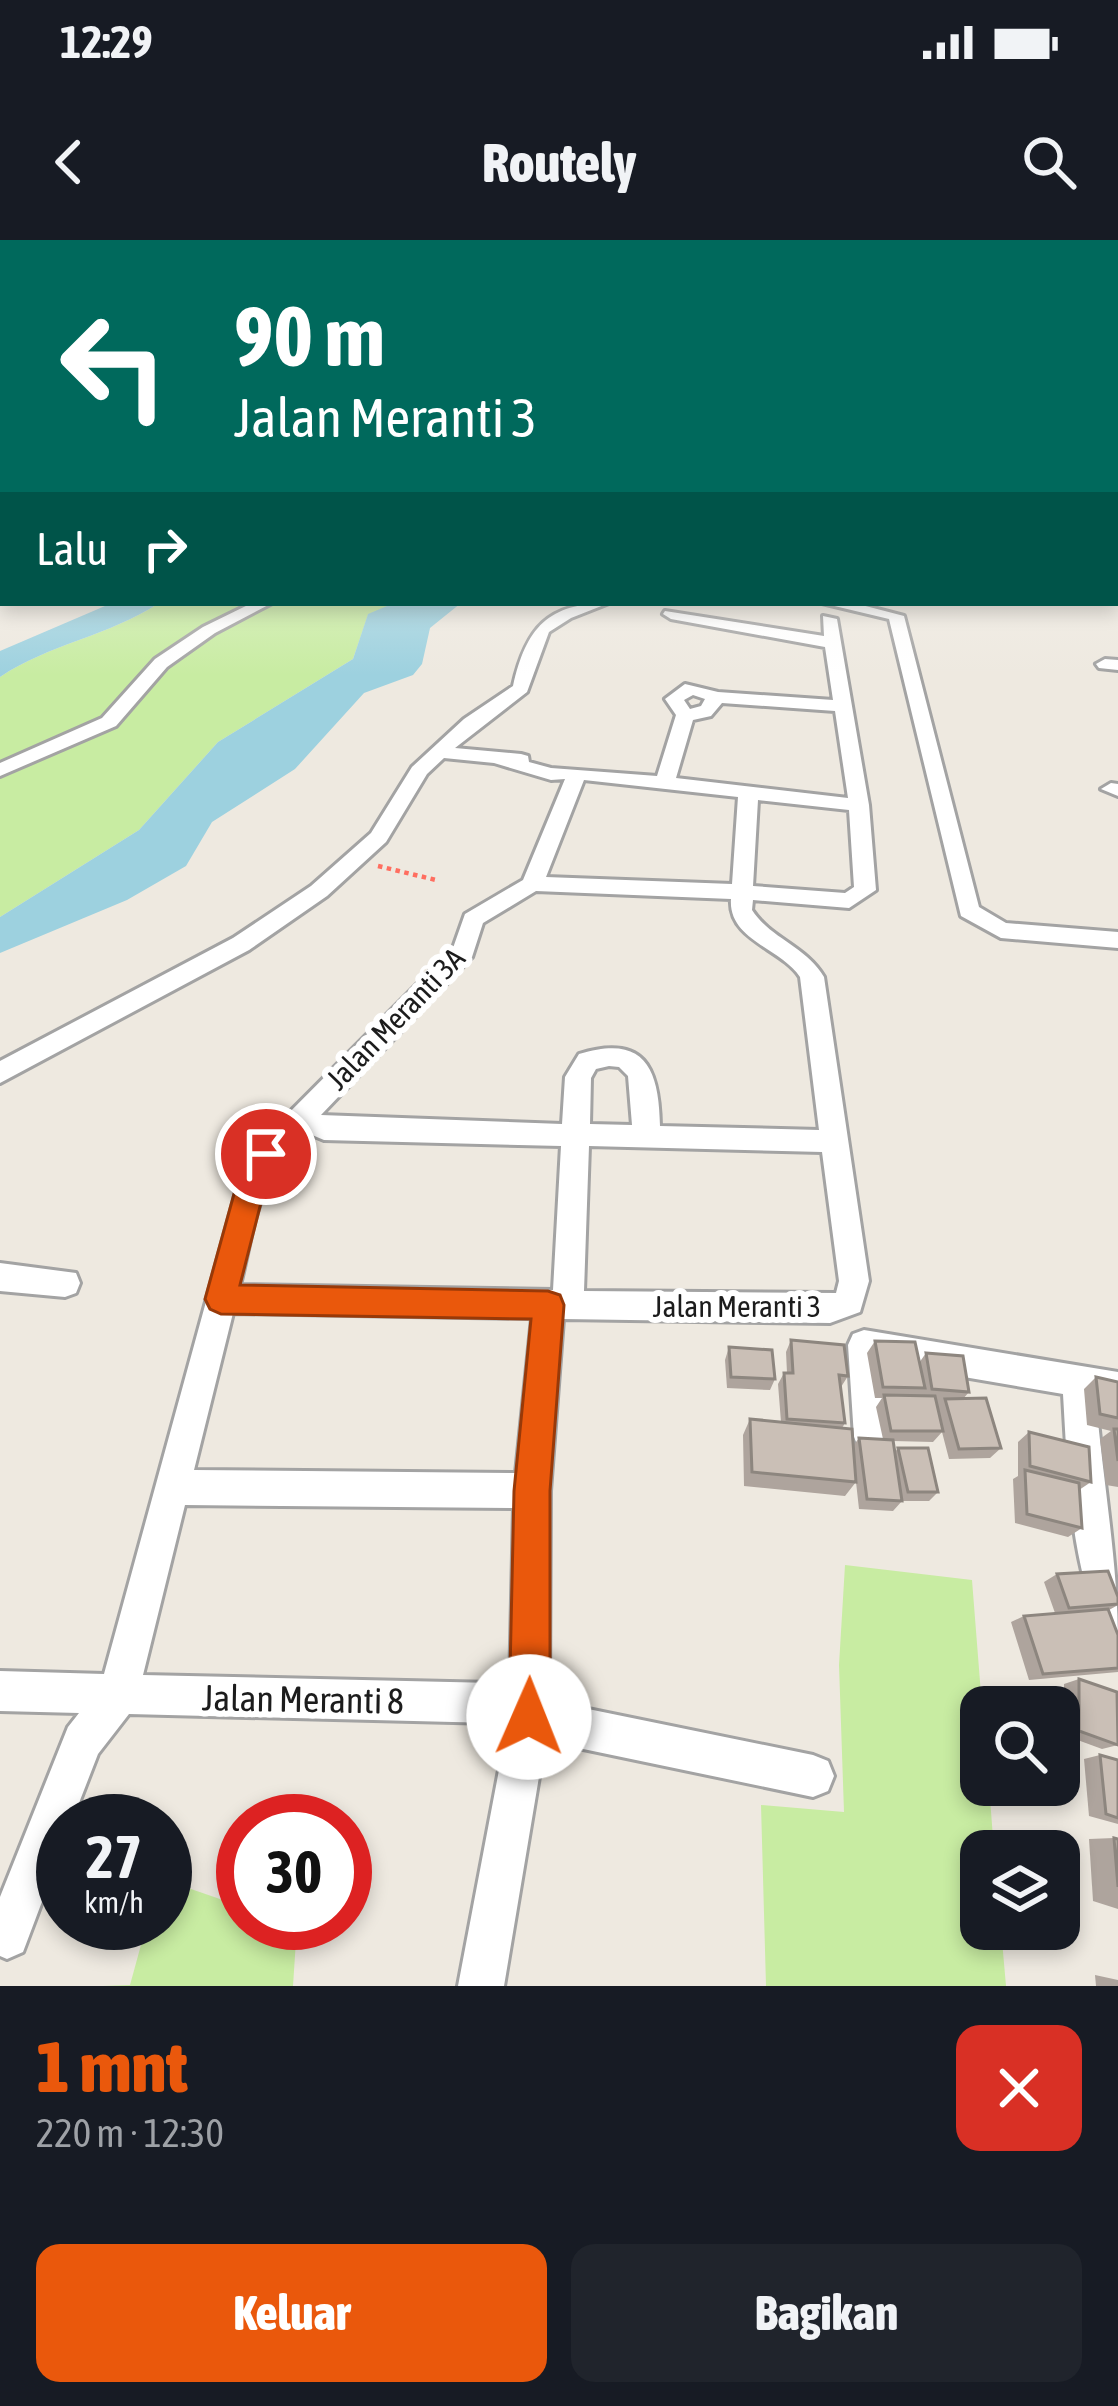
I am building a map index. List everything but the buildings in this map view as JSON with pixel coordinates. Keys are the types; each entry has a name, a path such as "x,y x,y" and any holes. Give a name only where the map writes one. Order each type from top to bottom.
{"street":[{"path":"0,770 109,722 161,663 209,630 258,606"},
{"path":"0,1073 241,944 355,860 379,837 419,771 521,688 528,648 542,626 594,606"},
{"path":"577,773 532,884 859,898 865,890 859,806 829,611 896,616 969,911 1001,930 1118,940"},
{"path":"670,614 832,643"},
{"path":"665,784 686,715 703,715 711,710 715,697 843,706"},
{"path":"440,752 502,761 522,770 859,806"},
{"path":"742,892 748,794"},
{"name":"Jalan Meranti 3A","path":"118,1696 251,1183 266,1154 464,951 473,919 532,884"},
{"name":"Jalan Meranti 3","path":"221,1299 830,1310 849,1302 854,1281 812,976 805,960 748,927 741,910 742,892"},
{"path":"482,1986 529,1717 532,1491 558,1305 578,1077 588,1060 608,1055 632,1060 645,1077 646,1137"},
{"path":"301,1118 324,1129 835,1141"},
{"path":"0,1277 65,1283"},
{"path":"871,1437 864,1345 1118,1388"},
{"path":"1078,1378 1096,1547 1106,1603 1118,1625"},
{"path":"172,1487 532,1491"},
{"name":"Jalan Meranti 8","path":"0,1691 493,1703 529,1717 813,1776"},
{"path":"7,1936 82,1741 118,1696"}],"path":[{"path":"355,860 436,880"}],"green space":[{"path":"154,606 388,606 368,615 353,659 218,742 139,830 0,917 0,677"},
{"path":"845,1565 972,1580 980,1686 960,1686 960,1806 991,1806 992,1830 960,1830 960,1950 1003,1950 1006,1986 766,1986 761,1805 844,1812 839,1665"},
{"path":"192,1889 216,1898 216,1950 295,1950 293,1986 103,1986 130,1985 140,1950 192,1950"}],"water":[{"path":"105,606 154,606 0,677 0,651"},
{"path":"387,606 457,606 430,628 422,664 413,675 364,693 295,769 212,822 186,866 127,900 0,953 0,917 139,830 218,742 353,659 368,614"}],"route":[{"path":"266,1154 251,1183 221,1299 548,1305 532,1491 529,1717"}]}
